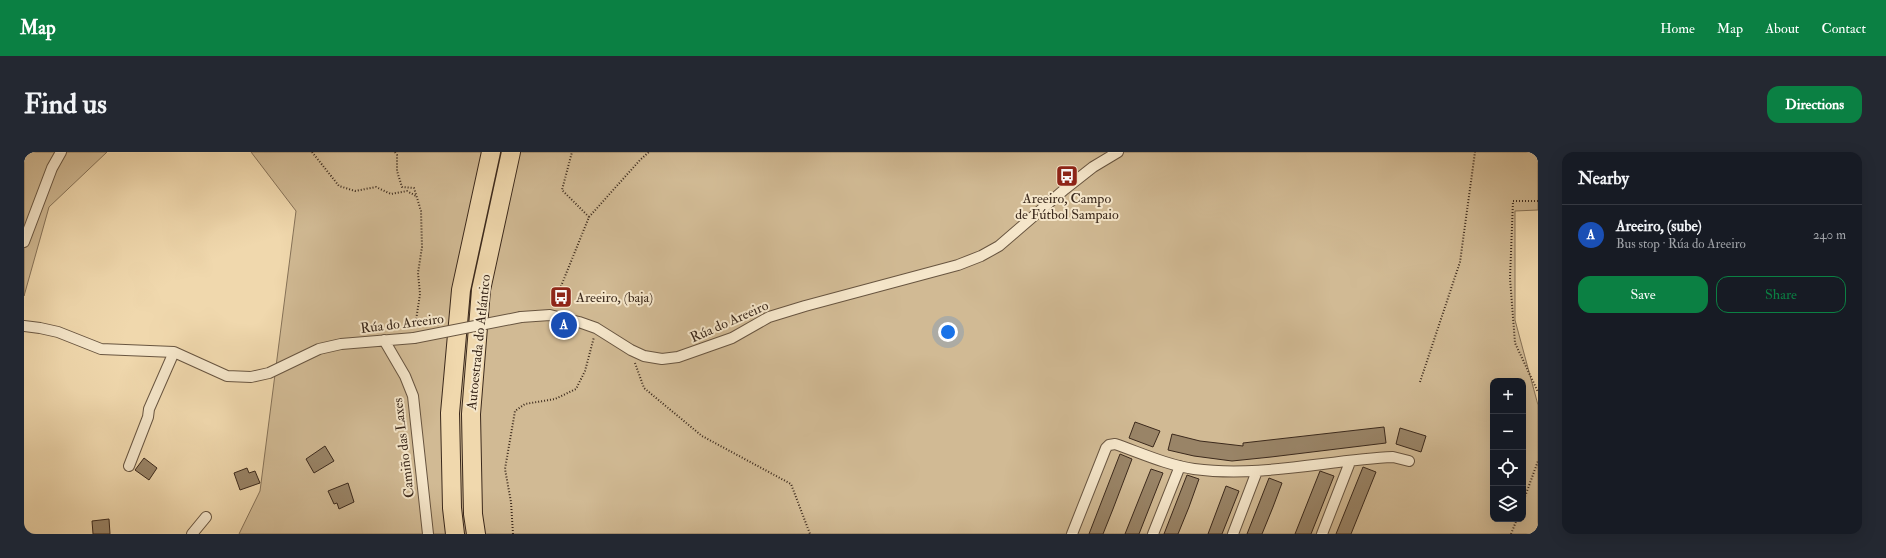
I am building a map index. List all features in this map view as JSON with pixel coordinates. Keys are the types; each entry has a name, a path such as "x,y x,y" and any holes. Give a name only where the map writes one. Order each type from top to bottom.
{"highway":[{"name":"Autoestrada do Atlántico","path":"455,534 452,508 450,413 461,290 491,152"},
{"name":"Autoestrada do Atlántico","path":"476,534 473,514 470,414 481,290 511,152"}],"street":[{"path":"24,242 52,168 61,152"},
{"name":"Rúa do Areeiro","path":"24,326 58,332 101,350 174,352 227,376 251,377 269,373 319,349 341,344 413,338 521,317 550,314 596,328 631,350 644,356 656,358 678,357 732,338 769,317 958,264 981,256 999,246 1093,167 1118,152"},
{"name":"Camiño das Laxes","path":"384,340 405,376 413,396 428,534"},
{"path":"128,466 148,417 149,409 174,352"},
{"path":"1072,534 1106,448 1109,444 1115,444 1180,466 1221,472 1257,471 1393,457 1409,462"},
{"path":"1322,534 1350,462"},
{"path":"1153,534 1180,466"},
{"path":"1233,534 1257,471"},
{"path":"192,534 206,517"}],"path":[{"path":"312,152 339,186 355,191 376,186 391,194 407,192 416,196"},
{"path":"395,152 397,155 397,171 402,187 414,188 421,211 422,247 418,273 420,294 418,316 413,338"},
{"path":"572,152 562,190 590,217"},
{"path":"550,314 590,217 640,160 649,152"},
{"path":"1420,382 1460,262 1475,152"},
{"path":"1538,201 1513,201 1510,278 1515,343 1538,392"},
{"path":"513,534 511,502 505,469 515,411 525,404 555,400 576,389 585,371 596,328"},
{"path":"631,350 644,388 702,436 791,484 810,534"},
{"path":"1526,494 1538,461"},
{"path":"1511,534 1516,522"}],"shaded area":[{"path":"24,152 107,152 49,207 24,296"},
{"path":"251,152 1538,152 1538,210 1515,211 1515,320 1538,405 1538,534 239,534 260,491 296,211"}],"building":[{"path":"1135,422 1160,431 1153,447 1129,438"},
{"path":"1384,427 1386,443 1271,457 1232,461 1194,456 1168,450 1172,434 1200,441 1243,446 1243,443"},
{"path":"1400,428 1426,436 1421,452 1396,444"},
{"path":"325,446 334,461 314,473 306,459"},
{"path":"1120,454 1132,459 1113,509 1103,534 1089,534"},
{"path":"144,458 157,468 149,480 135,470"},
{"path":"1363,467 1376,472 1351,534 1336,534"},
{"path":"247,468 249,473 255,471 260,483 240,490 234,473"},
{"path":"1151,469 1163,473 1139,534 1125,534"},
{"path":"1320,471 1334,476 1311,534 1295,534"},
{"path":"1187,475 1199,479 1189,507 1178,534 1164,534"},
{"path":"1269,478 1282,483 1273,507 1262,534 1247,534"},
{"path":"348,483 354,502 339,509 337,503 334,504 328,491"},
{"path":"1226,486 1239,491 1222,534 1208,534"},
{"path":"109,519 110,534 93,534 92,521"}],"place":[{"name":"Areeiro, Campo de Fútbol Sampaio","path":"1067,176"},
{"name":"Areeiro, (baja)","path":"561,297"},
{"name":"Areeiro, (sube)","path":"564,325"}]}
